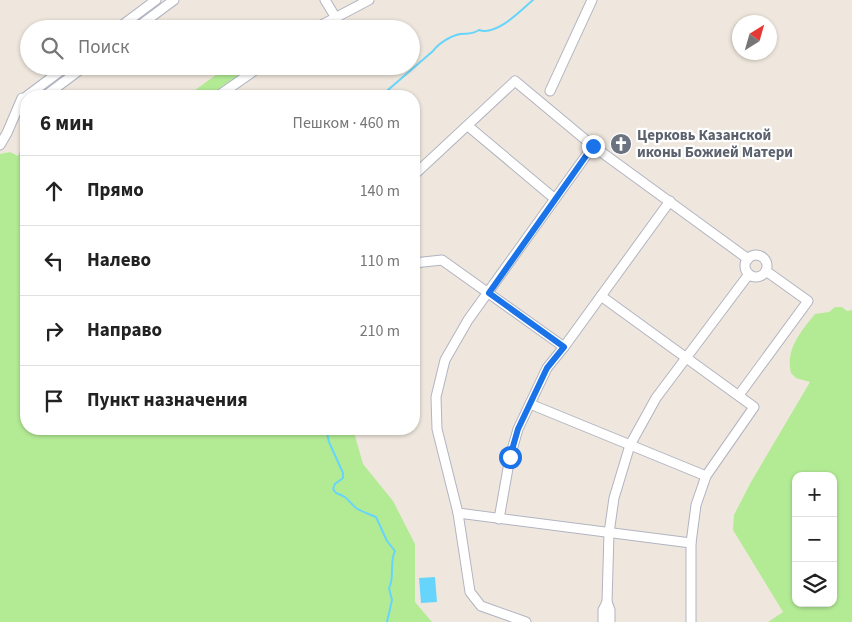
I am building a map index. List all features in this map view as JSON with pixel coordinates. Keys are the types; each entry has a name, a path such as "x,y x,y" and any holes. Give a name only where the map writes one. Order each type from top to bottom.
{"street":[{"path":"129,20 156,0"},
{"path":"147,20 174,0"},
{"path":"325,0 336,18"},
{"path":"331,20 369,0"},
{"path":"550,91 592,0"},
{"path":"34,90 55,75"},
{"path":"54,90 73,75"},
{"path":"227,90 248,75"},
{"path":"420,170 515,81 593,146 748,258"},
{"path":"0,136 12,106 20,100"},
{"path":"0,145 20,107"},
{"path":"468,126 555,199"},
{"path":"526,622 481,606 470,592 458,514 437,429 436,397 445,360 468,320 593,146"},
{"path":"499,519 510,457 518,429 547,368 670,202"},
{"path":"753,255 765,259 766,271 761,276 755,277 749,274 745,264 748,258 753,255"},
{"path":"420,262 442,260 564,347"},
{"path":"739,395 808,301 766,271"},
{"path":"610,622 610,610 607,602 609,533 614,498 630,445 656,398 749,274"},
{"path":"601,296 754,407 706,476 696,505 691,543 691,622"},
{"path":"530,404 706,476"},
{"path":"458,514 691,543"},
{"path":"603,622 603,610 607,602"}],"green space":[{"path":"216,75 240,75 218,90 195,90"},
{"path":"20,151 20,435 355,435 363,464 393,501 415,544 415,602 432,622 0,622 0,154 10,152 18,156"},
{"path":"835,307 842,307 847,311 852,310 852,622 768,622 783,612 733,530 734,515 751,482 810,382 796,378 791,373 790,356 804,327 815,314 829,312"}],"water":[{"path":"435,577 437,602 421,603 419,578"}],"waterway":[{"path":"420,62 438,46 452,37 479,30 486,31 501,26 533,0"},
{"path":"388,90 405,75"},
{"path":"327,435 343,473 343,478 335,484 333,489 356,508 376,517 387,541 395,551 392,560 392,579 389,588 392,600 387,622"}],"place":[{"name":"Церковь Казанской иконы Божией Матери","path":"621,144"}],"route":[{"path":"510,457 518,429 547,368 564,347 489,293 593,146"}]}
